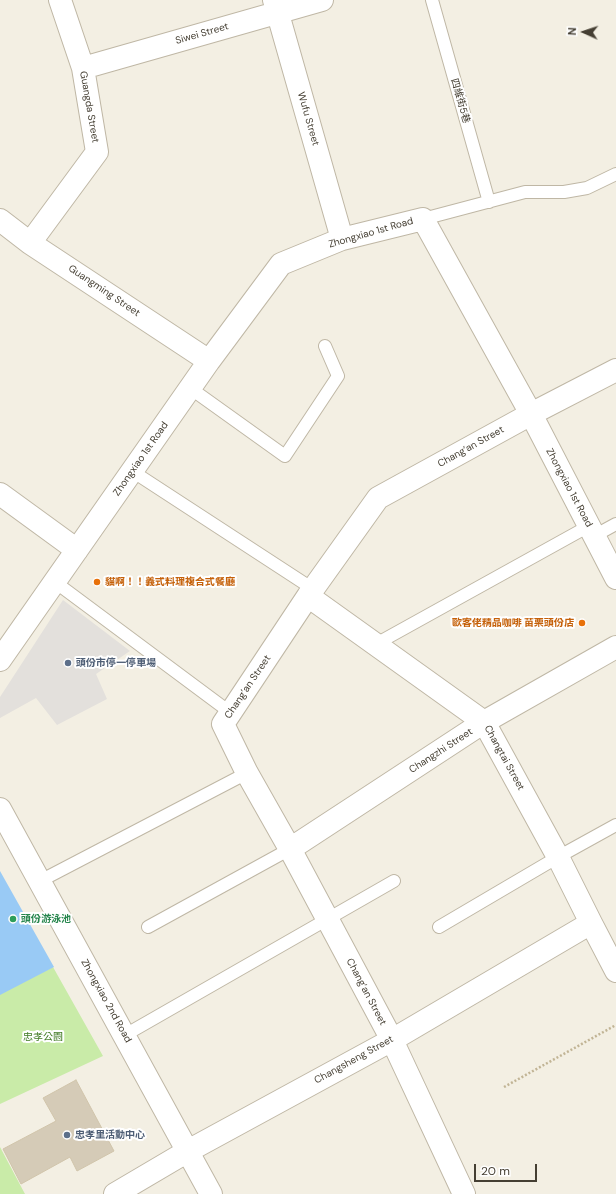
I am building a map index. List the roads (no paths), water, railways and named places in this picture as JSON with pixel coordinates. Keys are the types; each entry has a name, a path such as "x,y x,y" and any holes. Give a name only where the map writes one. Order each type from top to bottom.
{"street":[{"name":"Guangda Street","path":"30,243 97,152 83,68 60,0"},
{"name":"Siwei Street","path":"83,68 276,6 322,0"},
{"name":"Wufu Street","path":"276,6 342,239"},
{"name":"Zhongxiao 1st Road","path":"0,660 209,361 281,264 342,239 423,219 531,414 616,578"},
{"name":"Guangming Street","path":"0,220 30,243 209,361"},
{"name":"Chang’an Street","path":"464,1194 392,1040 247,772 223,724 311,593 378,498 531,414 616,370"},
{"path":"0,494 77,550"},
{"name":"Changtai Street","path":"311,593 376,644 484,722 558,856 616,971"},
{"name":"Changzhi Street","path":"290,849 484,722 616,647"},
{"name":"Zhongxiao 2nd Road","path":"0,809 211,1194"},
{"name":"Changsheng Street","path":"115,1194 188,1151 392,1040 591,923"}],"lane":[{"name":"四維街5巷","path":"432,0 488,202"},
{"path":"423,219 525,192 564,192 587,188 616,174"},
{"path":"190,388 285,456 338,376 325,346"},
{"path":"132,471 311,593"},
{"path":"376,644 592,531 616,524"},
{"path":"55,582 230,713"},
{"path":"40,881 247,772"},
{"path":"439,927 558,856 616,825"},
{"path":"148,927 290,849"},
{"path":"125,1035 394,881"}],"water":[{"name":"頭份游泳池","path":"0,871 54,967 0,995"}],"place":[{"name":"貓啊！！義式料理複合式餐廳","path":"97,582"},
{"name":"歐客佬精品咖啡 苗栗頭份店","path":"582,623"},
{"name":"頭份市停一停車場","path":"68,663"},
{"name":"頭份游泳池","path":"13,919"},
{"name":"忠孝里活動中心","path":"67,1135"}],"park label":[{"name":"忠孝公園","path":"43,1037"}]}
